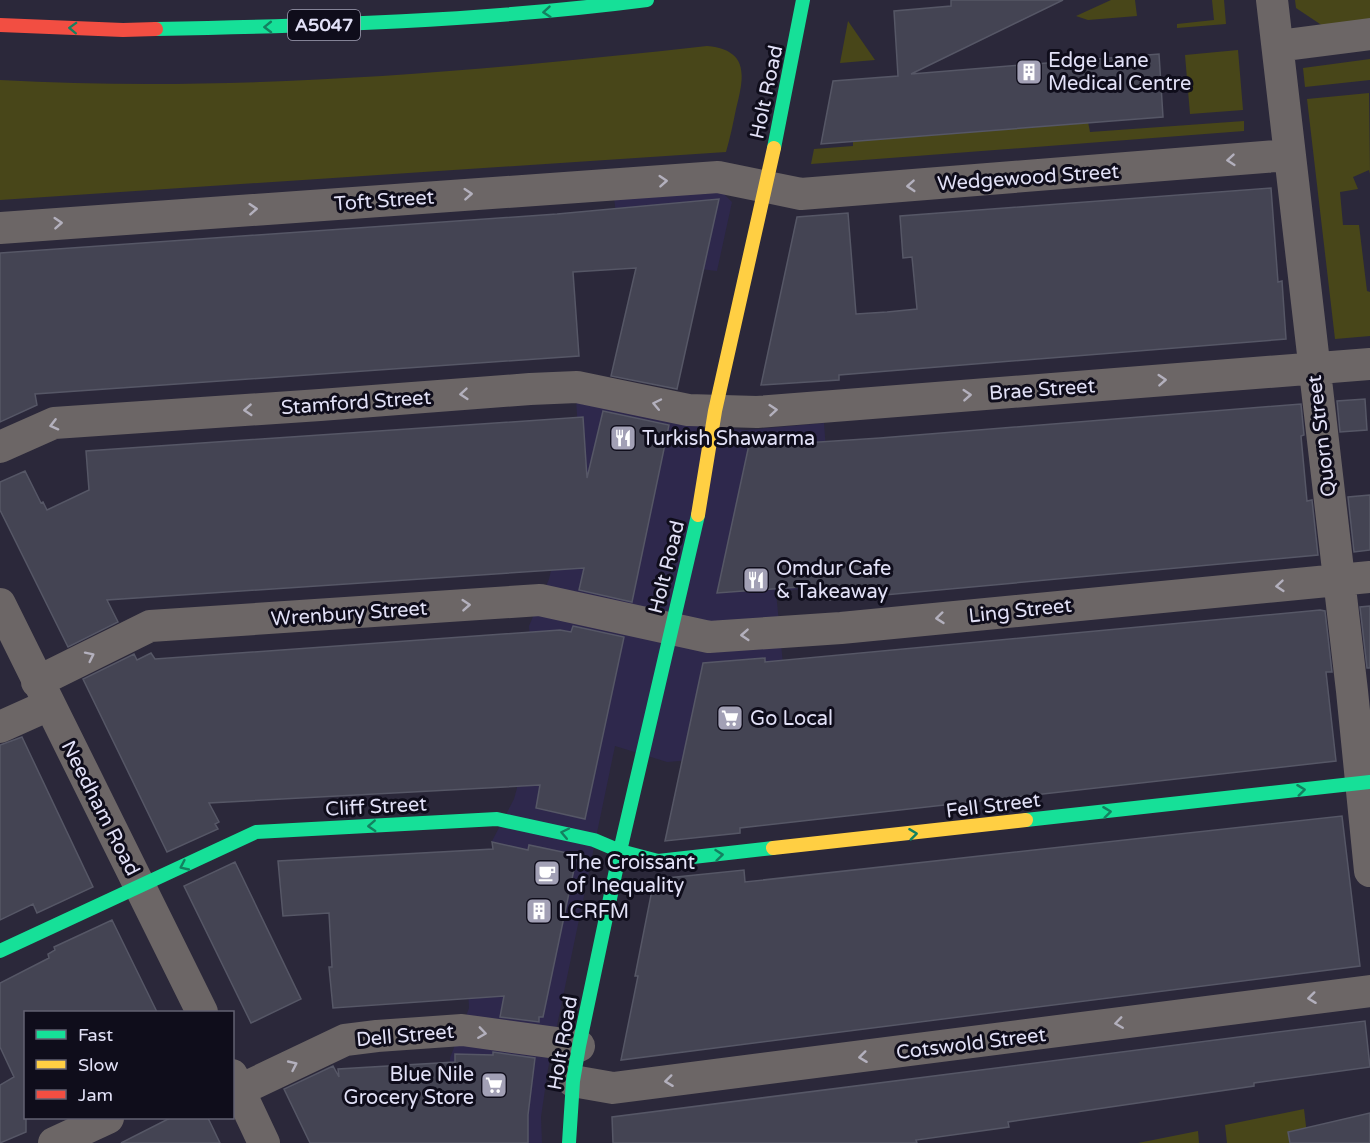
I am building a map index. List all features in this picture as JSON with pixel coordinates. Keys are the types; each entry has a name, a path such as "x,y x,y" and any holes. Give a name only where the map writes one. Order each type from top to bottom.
{"main road":[{"name":"A5047","path":"0,25 123,30 288,27 453,19 569,10 647,0"},
{"name":"Holt Road","path":"569,1143 573,1081 579,1046 620,851 702,498 715,411 766,188 803,0"},
{"name":"Fell Street","path":"620,851 658,861 1365,782"},
{"name":"Cliff Street","path":"0,951 256,832 497,819 594,840 620,851"}],"street":[{"name":"Quorn Street","path":"1272,0 1338,580 1365,782 1370,871"},
{"path":"1278,46 1370,34"},
{"name":"Wedgewood Street","path":"766,188 801,194 1289,155"},
{"name":"Toft Street","path":"0,228 718,177 766,188"},
{"name":"Brae Street","path":"715,411 757,412 1370,364"},
{"name":"Stamford Street","path":"0,447 54,423 530,389 577,387 688,410 715,411"},
{"name":"Ling Street","path":"671,629 709,637 841,628 1370,577"},
{"name":"Wrenbury Street","path":"0,728 43,693 150,626 540,600 671,629"},
{"name":"Needham Road","path":"0,604 202,1011"},
{"name":"Cotswold Street","path":"573,1081 613,1088 1370,991"},
{"name":"Dell Street","path":"236,1082 345,1040 376,1036 462,1030 579,1046"},
{"path":"236,1082 264,1143"},
{"path":"54,1143 106,1119"}],"shaded area":[{"path":"1111,0 1135,0 1137,16 1088,20 1076,16"},
{"path":"1212,0 1224,0 1226,24 1177,28 1177,24 1214,20"},
{"path":"1295,0 1370,0 1370,21 1323,26 1296,8"},
{"path":"848,21 875,60 840,63"},
{"path":"707,46 731,53 741,67 741,86 726,152 0,200 0,80 177,84 354,78 531,64"},
{"path":"1238,50 1243,110 1190,114 1185,55"},
{"path":"1370,59 1370,80 1305,87 1303,68"},
{"path":"1369,93 1370,174 1369,170 1353,177 1358,189 1340,192 1343,225 1359,225 1367,291 1370,292 1370,336 1335,339 1307,99"},
{"path":"1244,121 1244,131 811,164 814,149 853,146 853,141 1088,122 1090,132"},
{"path":"723,193 732,202 717,271 621,260 614,197"},
{"path":"576,400 679,424 746,430 824,423 831,517 817,520 820,587 776,592 791,747 753,755 667,762 615,746 548,1069 541,1117 542,1143 394,1143 451,1134 450,1058 469,1008 467,971 496,892 492,841 514,799 517,788 512,715 533,684 529,626 549,579 581,472"},
{"path":"1304,1109 1308,1143 1227,1143 1225,1125"},
{"path":"1198,1131 1199,1143 1138,1143"}],"building":[{"name":"Edge Lane Medical Centre","path":"951,0 1063,0 911,74 1159,54 1163,117 821,144 833,81 898,76 894,11 951,6"},
{"path":"1271,188 1278,282 1282,281 1286,339 839,375 839,380 761,385 797,217 848,213 856,314 917,309 912,257 903,258 900,216"},
{"path":"719,199 677,389 611,376 636,268 573,272 579,356 35,394 37,405 0,422 0,253 557,214"},
{"path":"1365,399 1367,430 1340,432 1337,401"},
{"path":"1301,404 1304,435 1301,436 1307,501 1312,500 1318,555 830,600 828,585 717,593 750,440 803,437 804,443"},
{"path":"603,411 669,425 632,602 579,590 584,568 107,600 118,622 68,647 0,510 0,482 25,471 47,510 89,490 86,451 583,417 587,478"},
{"path":"1370,495 1370,550 1354,552 1348,497"},
{"path":"1370,606 1370,668 1367,668 1360,607"},
{"path":"1325,611 1332,672 1326,672 1336,761 740,828 740,833 665,841 703,663 765,658 765,662"},
{"path":"573,626 624,637 585,819 536,808 540,785 209,803 219,822 215,824 218,829 167,852 83,679 134,654 137,660 151,653 155,659 560,630 571,632"},
{"path":"22,737 93,887 37,913 33,904 0,920 0,745"},
{"path":"1342,816 1360,966 621,1060 653,885 656,885 657,879 744,870 745,882"},
{"path":"492,842 528,850 529,845 577,855 543,1017 539,1017 539,1022 500,1017 504,996 333,1008 329,967 332,967 329,913 283,916 278,861 493,849"},
{"path":"235,862 301,999 251,1023 184,886"},
{"path":"112,920 157,1011 24,1011 26,1132 0,1143 0,1085 14,1077 0,1047 0,983 49,958 48,954 55,950 54,947"},
{"path":"1365,1021 1370,1067 1008,1122 1009,1127 916,1140 917,1143 613,1143 612,1117"},
{"path":"493,1052 535,1058 528,1115 528,1143 310,1143 284,1089 333,1066 339,1077 338,1069 455,1062 455,1054 493,1055"},
{"path":"1370,1113 1370,1143 1290,1143 1288,1132"},
{"path":"168,1119 208,1119 220,1143 121,1143"}],"traffic: fast":[{"path":"156,29 463,18 647,0"},
{"path":"774,148 803,0"},
{"path":"569,1143 573,1081 579,1046 620,851 698,515"},
{"path":"1026,820 1370,782"},
{"path":"0,951 256,832 497,819 594,840 620,851 658,861 773,848"}],"traffic: slow":[{"path":"698,515 715,411 774,148"},
{"path":"773,848 1026,820"}],"traffic: jam":[{"path":"0,25 123,30 156,29"}],"place":[{"name":"Edge Lane Medical Centre","path":"1029,72"},
{"name":"Turkish Shawarma","path":"623,438"},
{"name":"Omdur Cafe & Takeaway","path":"756,580"},
{"name":"Go Local","path":"730,718"},
{"name":"The Croissant of Inequality","path":"547,873"},
{"name":"LCRFM","path":"539,911"},
{"name":"Blue Nile Grocery Store","path":"494,1085"}]}
